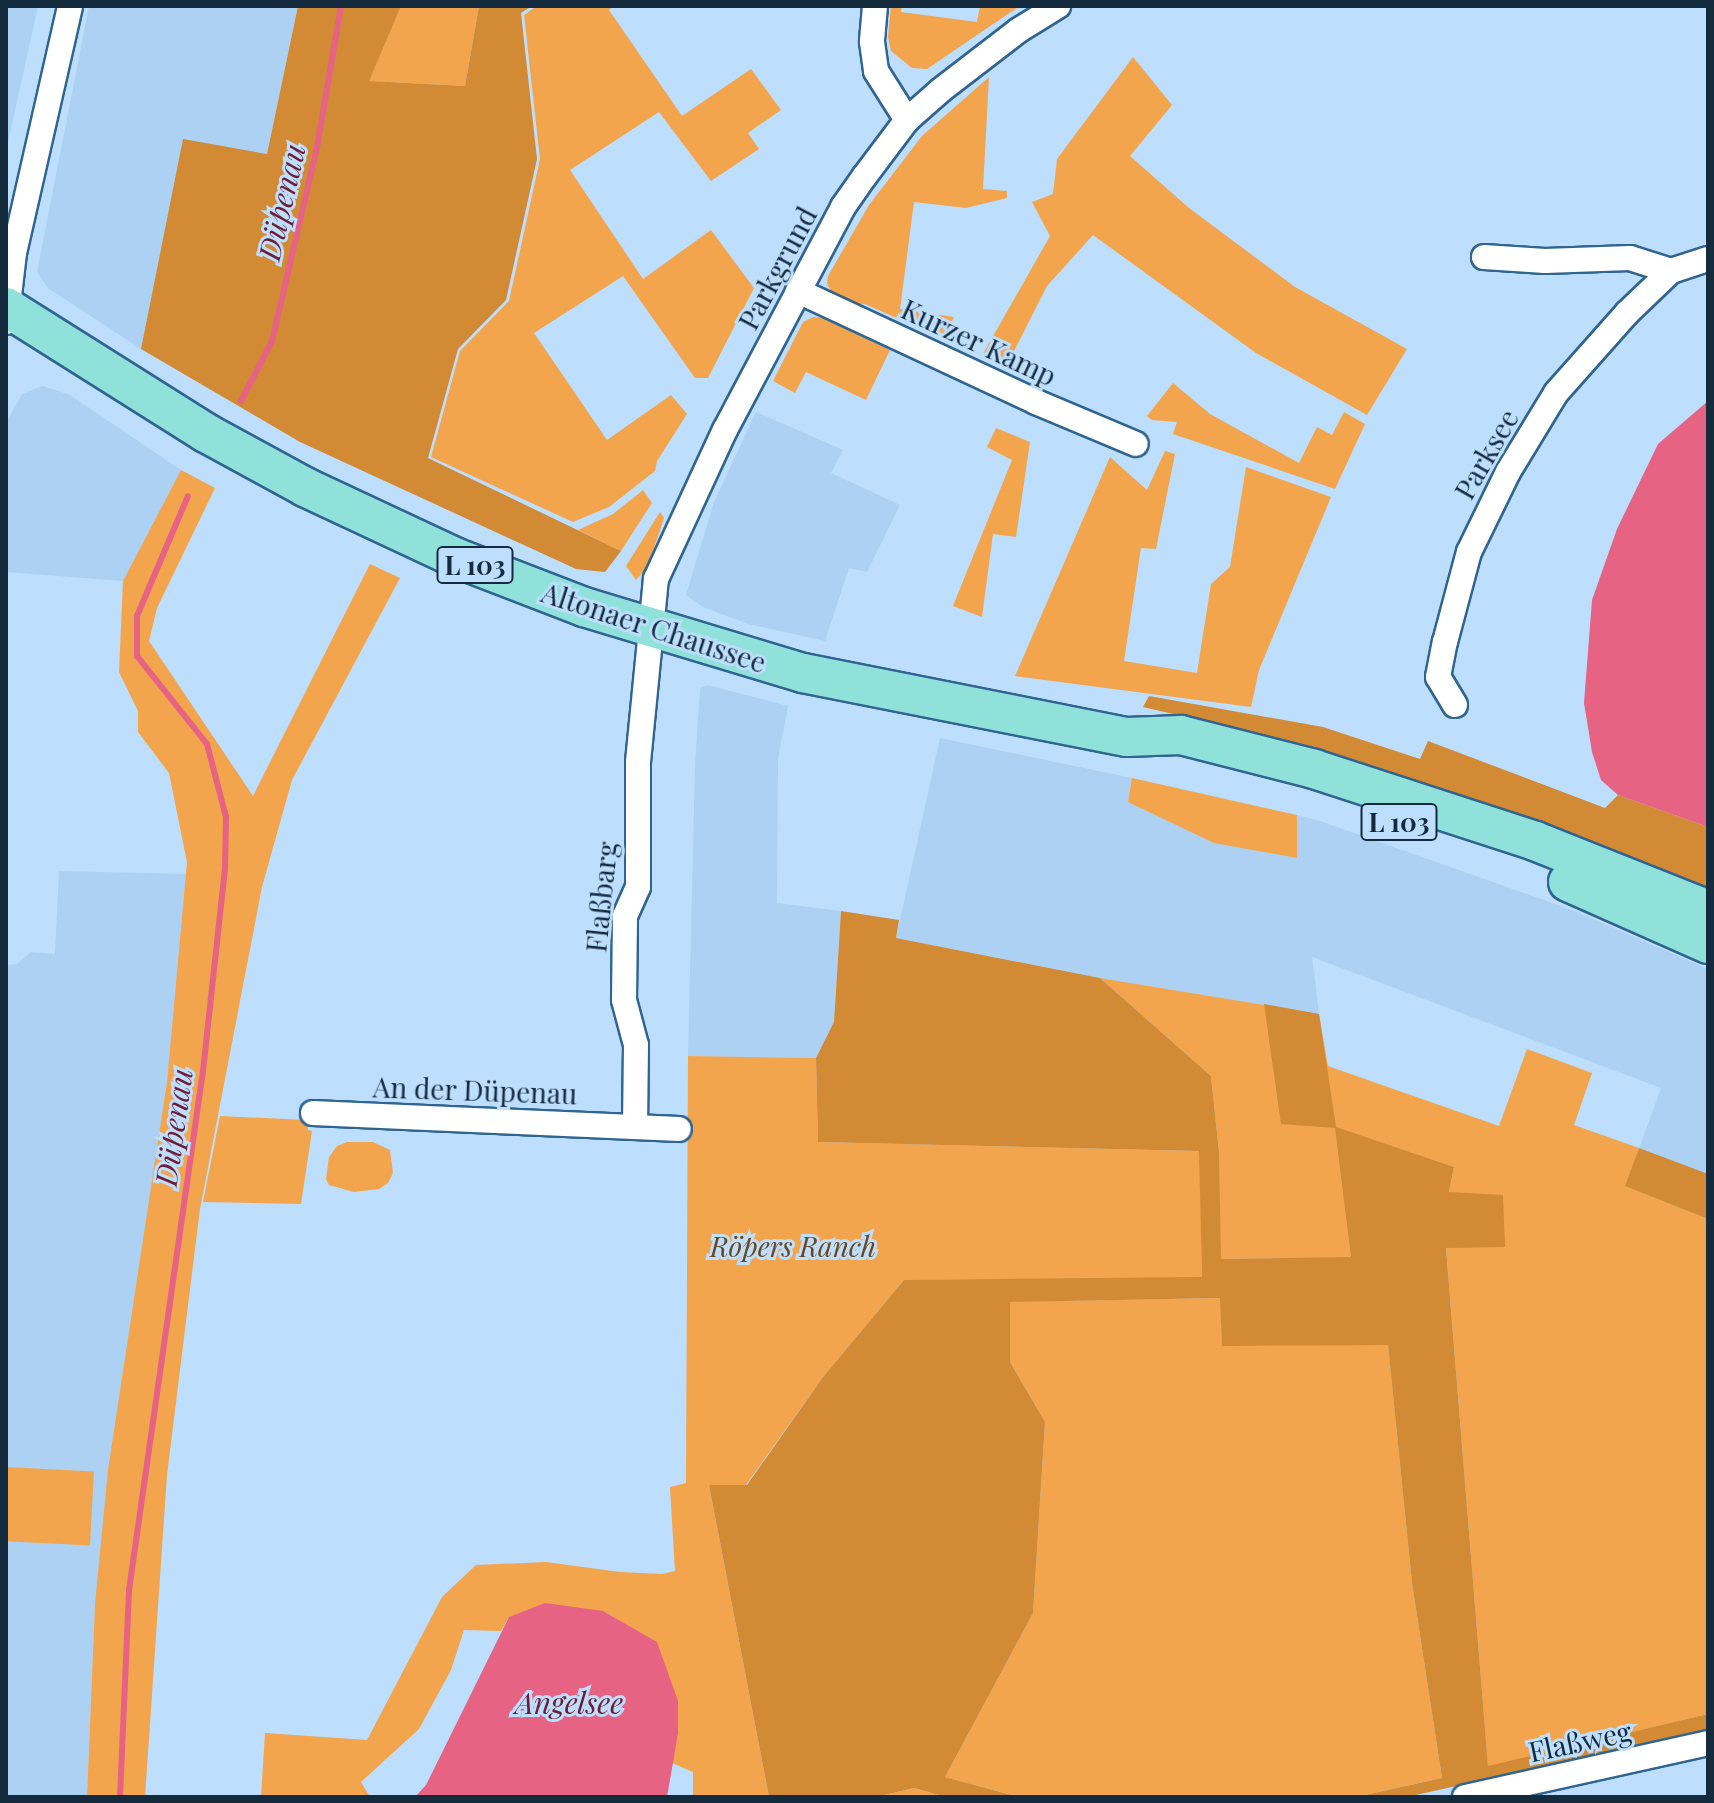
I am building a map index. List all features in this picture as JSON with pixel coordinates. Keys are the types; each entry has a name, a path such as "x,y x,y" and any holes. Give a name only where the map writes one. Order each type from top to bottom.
{"main road":[{"name":"Altonaer Chaussee","path":"7,313 206,433 305,487 452,556 650,629 803,673 1127,737 1181,735 1329,773 1535,841 1708,910"},
{"name":"Altonaer Chaussee","path":"1127,737 1173,759 1306,794 1446,837 1614,900 1708,944"}],"street":[{"path":"7,313 14,253 70,6"},
{"path":"875,6 872,42 876,71 907,120"},
{"name":"Parkgrund","path":"650,629 656,579 704,472 843,207 907,120 976,61 1058,6"},
{"path":"1484,257 1545,261 1630,258 1671,271"},
{"name":"Parksee","path":"1455,705 1438,677 1469,552 1485,512 1556,393 1627,313 1671,271 1708,259"},
{"name":"Kurzer Kamp","path":"798,291 1036,402 1136,444"},
{"name":"Flaßbarg","path":"635,1127 636,1045 624,1000 625,916 638,887 638,762 650,629"},
{"name":"An der Düpenau","path":"313,1113 635,1127"},
{"path":"635,1127 679,1129"},
{"name":"Flaßweg","path":"1465,1797 1708,1743"}],"shaded area":[{"path":"6,6 38,6 6,152"},
{"path":"89,6 298,6 267,154 183,140 141,349 48,288 37,272"},
{"path":"298,6 401,6 369,81 465,86 479,6 532,6 521,13 537,159 506,300 458,349 428,458 621,551 605,572 576,569 300,442 141,349 183,139 267,154"},
{"path":"43,386 70,395 181,470 123,581 6,572 6,423 22,394"},
{"path":"756,412 843,450 831,473 900,505 867,572 849,568 825,641 748,624 703,607 686,595 714,502"},
{"path":"708,685 788,706 778,759 777,903 841,911 834,1022 816,1058 688,1056 695,765 700,688"},
{"path":"1149,696 1323,727 1420,759 1428,741 1605,808 1618,795 1708,827 1708,893 1315,747 1143,707"},
{"path":"940,738 1132,778 1128,802 1297,857 1297,815 1320,821 1572,910 1708,969 1708,1198 1631,1171 1661,1088 1312,957 1319,1014 1100,978 896,938"},
{"path":"59,871 186,874 167,1082 95,1604 87,1797 6,1797 6,965 17,964 31,952 55,954"},
{"path":"841,911 899,920 896,938 1100,978 1211,1076 1219,1152 1221,1259 1351,1257 1335,1128 1281,1124 1264,1004 1319,1014 1336,1127 1454,1167 1449,1192 1503,1195 1505,1247 1446,1248 1488,1766 1708,1714 1708,1730 1407,1797 1356,1797 1442,1778 1412,1583 1388,1345 1222,1346 1220,1298 1010,1302 1010,1362 1045,1422 1033,1613 945,1777 1019,1797 946,1797 914,1788 876,1797 769,1797 709,1485 747,1485 823,1377 904,1280 1202,1277 1199,1151 818,1142 816,1058 834,1022"},
{"path":"1639,1148 1708,1174 1708,1219 1625,1186"}],"green space":[{"path":"401,6 479,6 465,86 368,81"},
{"path":"537,6 613,6 609,10 682,116 751,69 781,110 748,133 759,149 711,181 659,112 570,170 643,279 711,230 754,288 708,378 695,378 623,276 534,333 607,440 671,395 687,414 657,461 655,471 609,507 573,522 431,457 460,351 509,301 540,159 524,15"},
{"path":"891,6 902,6 901,12 977,22 980,6 1020,6 927,69 912,68 891,51 888,37"},
{"path":"1133,57 1172,105 1130,156 1189,208 1295,287 1407,349 1367,415 1256,353 1093,235 1047,286 1011,357 1002,362 983,354 1050,236 1032,202 1053,194 1057,159"},
{"path":"989,77 983,189 1007,191 1007,198 966,208 914,202 900,309 954,317 944,339 865,304 852,305 834,296 827,284 828,276 869,205 922,136"},
{"path":"813,317 823,318 890,350 866,400 806,372 795,393 773,381 803,322"},
{"path":"1173,383 1210,414 1299,463 1317,427 1332,435 1344,412 1365,424 1335,489 1173,434 1177,422 1152,420 1147,416"},
{"path":"996,428 1030,442 1016,537 993,534 982,617 953,606 1012,460 987,447"},
{"path":"1165,451 1175,454 1156,549 1141,548 1124,661 1197,673 1211,584 1230,567 1246,467 1331,497 1259,670 1251,707 1015,676 1110,457 1147,490"},
{"path":"181,470 215,488 157,608 149,641 253,796 370,564 400,578 292,780 262,887 200,1209 167,1475 145,1797 87,1797 95,1604 108,1470 167,1082 187,862 169,773 138,732 138,711 119,672 123,581"},
{"path":"643,490 652,503 621,551 578,530 613,514"},
{"path":"660,512 664,518 648,566 636,580 626,566"},
{"path":"1132,778 1297,815 1297,858 1214,843 1128,802"},
{"path":"1100,978 1319,1014 1328,1066 1499,1126 1527,1049 1592,1073 1574,1125 1639,1148 1626,1186 1708,1219 1708,1714 1488,1767 1446,1247 1449,1192 1454,1167 1336,1128 1352,1258 1220,1259 1219,1152 1211,1076"},
{"name":"Röpers Ranch","path":"688,1056 816,1058 818,1142 1200,1151 1202,1278 904,1280 823,1377 746,1485 709,1485 769,1797 693,1797 693,1772 672,1763 678,1734 656,1642 603,1611 509,1617 501,1631 464,1630 451,1670 419,1729 361,1782 370,1797 261,1797 265,1733 367,1740 442,1597 476,1565 546,1562 620,1572 662,1574 675,1571 670,1487 686,1483"},
{"path":"220,1116 308,1120 308,1130 312,1131 301,1204 203,1202"},
{"path":"347,1142 373,1142 390,1150 393,1173 388,1183 379,1189 354,1192 329,1185 326,1179 329,1157 337,1146"},
{"path":"1221,1298 1222,1346 1388,1344 1412,1583 1442,1778 1356,1797 1019,1797 945,1777 1033,1613 1045,1422 1010,1362 1009,1302"},
{"path":"6,1467 94,1472 90,1546 6,1541"},
{"path":"914,1788 946,1797 876,1797"}],"water":[{"path":"1708,401 1708,827 1618,795 1601,780 1592,752 1584,703 1592,600 1617,529 1658,444"},
{"name":"Angelsee","path":"545,1603 603,1611 657,1642 678,1701 678,1734 667,1797 415,1797 426,1785 509,1617"}],"waterway":[{"name":"Düpenau","path":"241,401 272,341 317,147 341,6"},
{"name":"Düpenau","path":"120,1797 129,1590 203,1071 225,869 226,817 207,744 137,656 137,616 188,496"}]}
